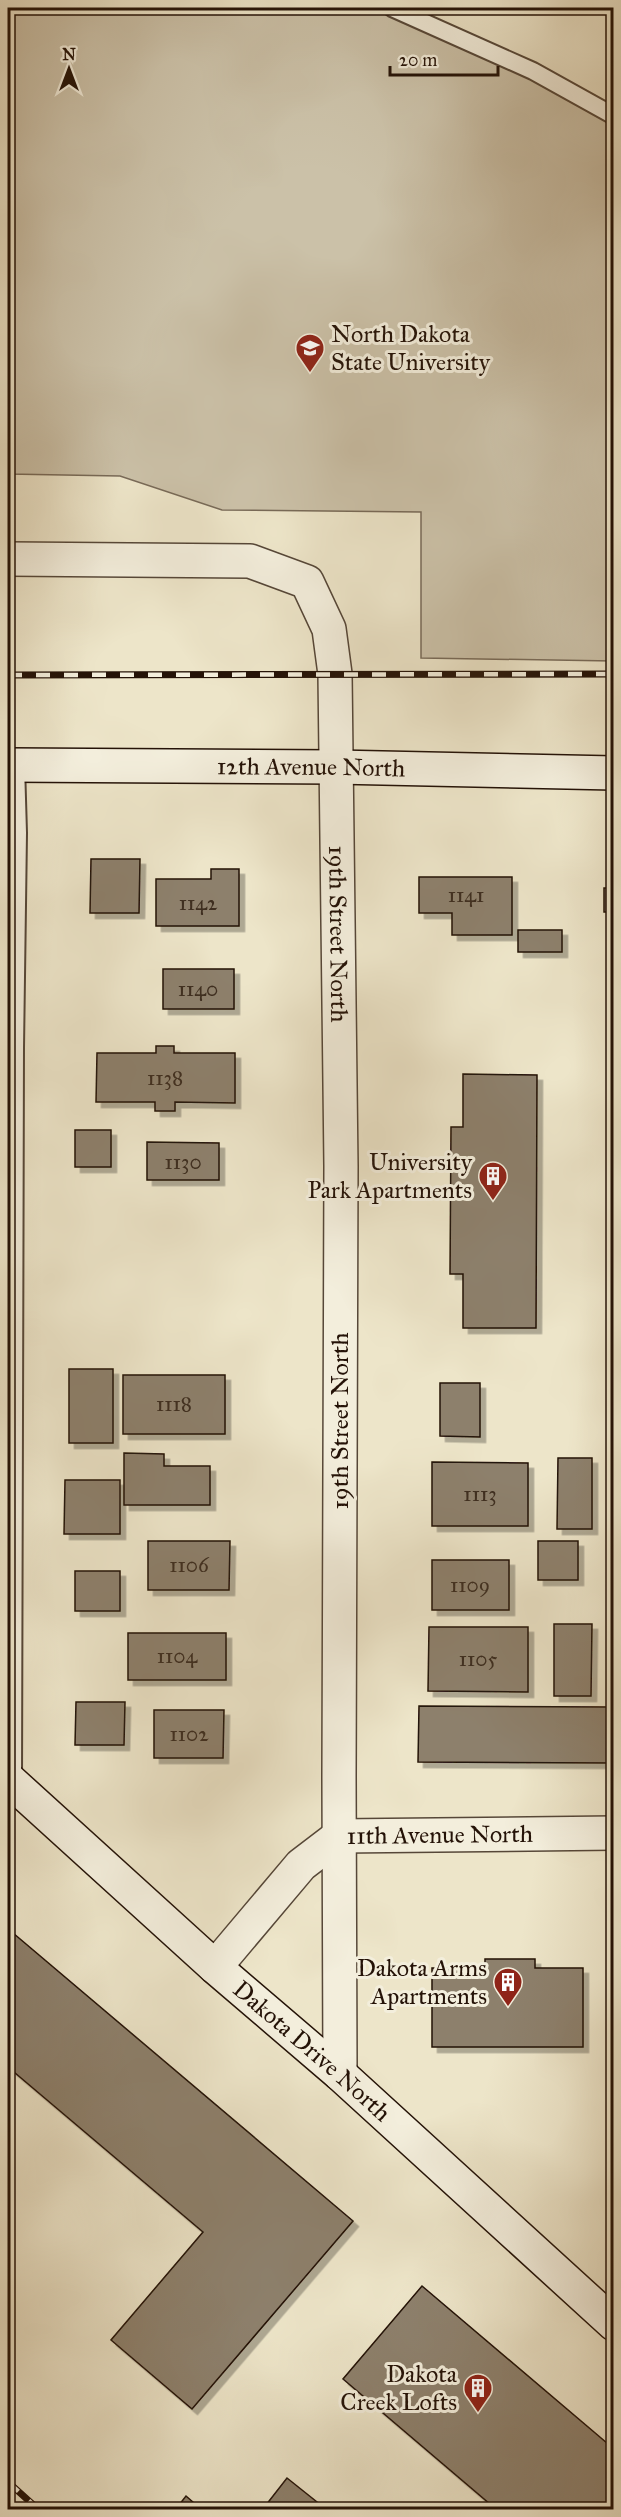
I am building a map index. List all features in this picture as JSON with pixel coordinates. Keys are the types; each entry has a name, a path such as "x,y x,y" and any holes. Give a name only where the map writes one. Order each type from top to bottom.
{"street":[{"name":"19th Street North","path":"8,559 250,561 307,582 329,629 335,674 341,1166 340,2074"},
{"name":"12th Avenue North","path":"12,765 336,767 614,773"},
{"name":"Dakota Drive North","path":"10,1782 215,1967 340,2074 614,2324"},
{"name":"11th Avenue North","path":"215,1967 301,1865 339,1836 614,1833"}],"lane":[{"path":"392,8 533,71 614,116"},
{"path":"10,1782 11,1048 18,833 12,765"}],"shaded area":[{"name":"North Dakota State University","path":"8,8 383,8 613,118 613,661 421,658 421,512 222,510 120,476 8,474"}],"building":[{"path":"91,859 140,859 139,913 90,913"},
{"path":"211,869 239,869 239,926 156,926 156,879 211,879"},
{"path":"419,877 512,877 512,935 452,935 452,913 419,913"},
{"path":"604,888 614,888 614,912 604,912"},
{"path":"518,930 562,930 562,952 518,952"},
{"path":"163,969 234,969 234,1009 163,1009"},
{"path":"156,1046 174,1046 174,1053 235,1053 235,1103 175,1102 175,1111 155,1111 155,1102 96,1102 97,1053 156,1053"},
{"name":"University Park Apartments","path":"463,1074 537,1075 536,1328 463,1328 463,1274 450,1274 451,1127 463,1127"},
{"path":"75,1130 111,1130 111,1167 75,1167"},
{"path":"147,1142 219,1143 219,1180 147,1180"},
{"path":"69,1369 113,1369 113,1443 69,1443"},
{"path":"123,1375 225,1375 225,1434 123,1434"},
{"path":"440,1383 480,1383 480,1437 440,1436"},
{"path":"124,1453 164,1454 164,1466 210,1466 210,1505 124,1505"},
{"path":"558,1458 592,1458 592,1529 557,1529"},
{"path":"432,1462 528,1463 528,1526 432,1526"},
{"path":"65,1480 120,1480 120,1534 64,1534"},
{"path":"148,1541 230,1541 229,1590 148,1590"},
{"path":"538,1541 578,1541 578,1580 538,1580"},
{"path":"432,1560 509,1560 509,1610 432,1610"},
{"path":"75,1571 120,1571 120,1611 75,1611"},
{"path":"554,1624 592,1624 591,1696 554,1696"},
{"path":"429,1627 528,1627 528,1692 428,1691"},
{"path":"128,1633 226,1633 226,1680 128,1680"},
{"path":"76,1702 125,1702 124,1745 75,1745"},
{"path":"419,1706 613,1707 613,1763 418,1762"},
{"path":"154,1710 224,1710 223,1758 154,1758"},
{"path":"13,1933 353,2221 192,2409 111,2340 203,2232 8,2067 8,1940"},
{"name":"Dakota Arms Apartments","path":"485,1959 535,1959 535,1968 583,1968 583,2047 432,2047 432,1968 485,1968"},
{"name":"Dakota Creek Lofts","path":"422,2286 614,2449 614,2510 497,2510 343,2379"},
{"path":"287,2478 327,2510 271,2510 266,2505"},
{"path":"186,2496 202,2510 175,2510"}],"railway":[{"path":"8,675 614,674"},
{"path":"8,2482 39,2510"}],"place":[{"name":"North Dakota State University","path":"310,374"},
{"name":"University Park Apartments","path":"493,1202"},
{"name":"Dakota Arms Apartments","path":"508,2008"},
{"name":"Dakota Creek Lofts","path":"478,2414"}]}
